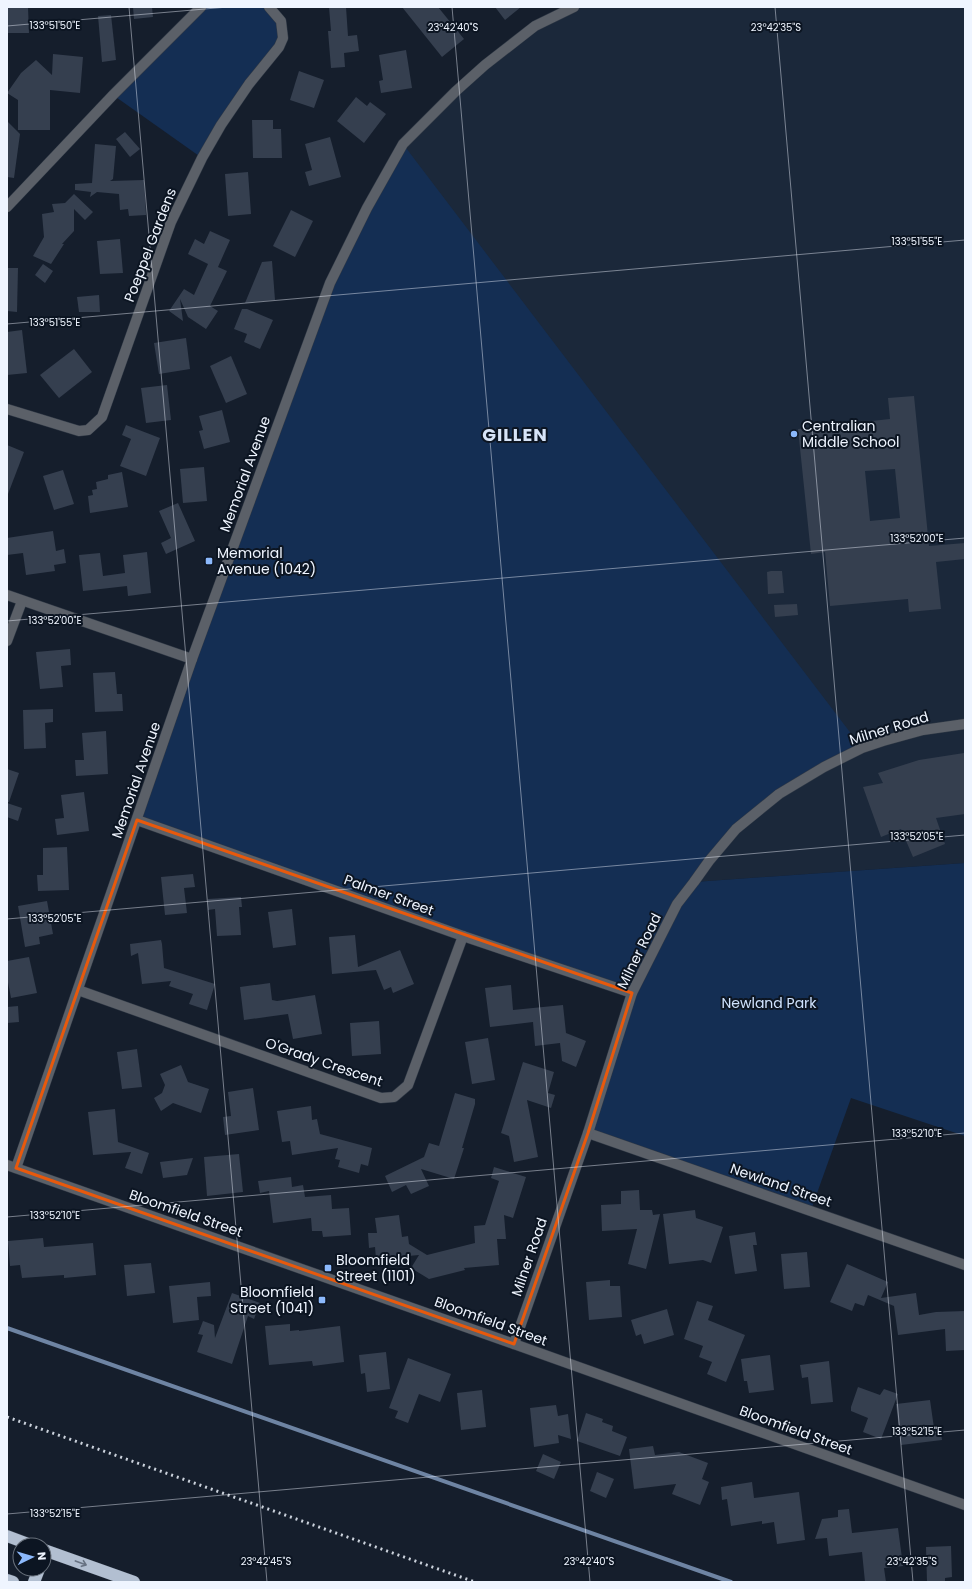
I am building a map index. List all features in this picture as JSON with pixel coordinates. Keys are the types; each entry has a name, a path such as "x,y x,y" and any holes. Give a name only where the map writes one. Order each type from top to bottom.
{"highway":[{"path":"52,1554 134,1582"},
{"path":"7,1580 13,1582"}],"street":[{"path":"7,207 113,95 201,7"},
{"name":"Poeppel Gardens","path":"7,409 79,431 88,430 102,417 171,222 202,158 221,125 249,84 279,47 283,38 282,21 269,7"},
{"name":"Memorial Avenue","path":"11,1166 78,990 192,659 330,283 367,208 403,144 456,91 486,65 535,26 574,7"},
{"path":"7,595 192,659"},
{"path":"7,641 22,601"},
{"name":"Milner Road","path":"514,1344 588,1133 632,993 677,904 709,861 736,829 779,794 824,767 862,748 923,730 965,724"},
{"name":"Palmer Street","path":"137,820 464,936 632,993"},
{"name":"O'Grady Crescent","path":"78,990 381,1098 394,1097 408,1085 464,936"},
{"name":"Newland Street","path":"588,1133 965,1265"},
{"name":"Bloomfield Street","path":"11,1166 965,1505"}],"highlighted area":[{"path":"137,820 632,993 588,1133 514,1344 16,1168"}],"shaded area":[{"name":"Centralian Middle School","path":"574,7 965,7 965,863 694,882 403,144 535,26"}],"green space":[{"path":"201,7 269,7 283,38 202,158 113,95"},
{"name":"Newland Park","path":"403,144 862,748 824,767 736,829 694,882 965,863 965,1136 851,1098 811,1210 588,1133 632,993 137,820 330,283"}],"building":[{"path":"7,7 28,7 29,33 7,33"},
{"path":"133,7 152,7 153,17 134,19"},
{"path":"329,7 346,7 348,36 357,35 359,51 344,53 345,67 331,68 328,31 331,31"},
{"path":"402,7 438,7 464,39 442,57"},
{"path":"495,7 521,7 505,20"},
{"path":"111,15 116,60 102,62 98,16"},
{"path":"406,50 412,88 381,93 379,81 383,80 379,55"},
{"path":"53,54 83,57 80,93 50,90 50,130 18,130 18,100 7,93 21,73 36,60 52,75"},
{"path":"299,71 324,80 314,108 290,100"},
{"path":"356,97 367,106 370,102 386,114 364,143 337,121"},
{"path":"252,120 273,120 273,129 281,129 282,158 253,158"},
{"path":"7,121 20,134 14,178 7,177"},
{"path":"125,132 140,149 130,157 116,139"},
{"path":"330,137 341,177 309,186 305,172 312,170 305,144"},
{"path":"95,144 116,146 113,179 110,181 144,180 146,215 129,216 128,209 120,210 119,194 97,192 90,197 91,192 75,190 75,184 92,183"},
{"path":"248,172 251,214 228,216 225,174"},
{"path":"74,194 93,212 85,220 74,209 74,231 62,244 64,244 51,264 33,256 44,237 42,214 54,212 52,204 65,203"},
{"path":"291,210 313,221 295,257 273,246"},
{"path":"210,231 230,240 218,267 227,271 210,306 218,311 206,329 188,317 180,299 183,321 169,311 184,289 194,295 208,264 188,254 195,239 204,244"},
{"path":"120,239 123,273 100,274 97,241"},
{"path":"272,261 275,300 245,303 262,262"},
{"path":"43,264 53,271 45,283 35,275"},
{"path":"7,268 18,268 17,312 7,311"},
{"path":"99,295 100,312 79,312 77,297"},
{"path":"242,309 247,309 273,320 260,349 244,342 247,334 234,329"},
{"path":"22,330 27,373 7,375 7,332"},
{"path":"186,338 190,369 159,374 154,343"},
{"path":"74,349 92,372 59,398 40,375"},
{"path":"231,356 247,394 226,403 210,366"},
{"path":"167,385 171,420 146,423 141,388"},
{"name":"Centralian Middle School","path":"914,396 929,546 965,543 965,559 936,562 941,609 909,612 908,599 830,606 825,552 811,554 798,429 890,419 888,398","holes":["895,469 900,518 870,521 865,471"]},
{"path":"222,410 230,442 204,449 199,431 203,430 199,416"},
{"path":"126,425 160,438 146,476 120,466 131,439 122,435"},
{"path":"7,445 24,452 8,494 7,493"},
{"path":"204,467 207,501 183,503 180,469"},
{"path":"63,470 74,504 54,510 43,476"},
{"path":"122,472 128,507 90,513 88,496 93,495 92,490 97,489 96,482 108,479 108,475"},
{"path":"178,503 195,541 166,554 161,543 171,538 159,511"},
{"path":"53,531 56,551 64,549 66,563 54,565 55,571 26,575 23,553 7,555 7,538"},
{"path":"147,552 151,593 128,596 127,586 83,591 79,555 100,553 103,576 125,573 123,555"},
{"path":"782,571 784,593 768,594 767,572"},
{"path":"797,604 798,615 775,617 774,605"},
{"path":"70,649 71,665 61,666 63,687 40,689 36,652"},
{"path":"115,672 117,694 122,694 123,711 95,712 93,673"},
{"path":"53,709 53,722 45,723 46,748 24,749 23,710"},
{"path":"106,731 108,774 76,776 75,760 84,760 82,733"},
{"path":"964,753 965,814 936,818 945,844 913,857 901,829 881,837 863,787 883,783 878,773 919,760"},
{"path":"7,769 19,773 9,802 7,802"},
{"path":"84,792 89,831 57,835 55,819 64,818 61,795"},
{"path":"7,803 22,808 18,821 7,817"},
{"path":"67,847 69,890 38,891 37,875 43,875 43,848"},
{"path":"193,874 195,887 184,888 187,913 165,915 161,877"},
{"path":"241,897 242,907 239,907 241,935 217,936 215,909 208,910 208,899"},
{"path":"47,901 53,934 39,937 40,944 25,947 18,906"},
{"path":"292,909 296,945 273,948 268,912"},
{"path":"355,935 358,967 400,950 414,984 393,993 391,987 384,990 376,970 332,974 329,937"},
{"path":"161,940 164,968 215,984 207,1010 189,1004 193,994 169,986 171,981 142,984 138,953 131,956 130,944"},
{"path":"29,957 37,993 11,998 7,977 7,961"},
{"path":"270,983 272,1000 277,1001 315,995 322,1034 293,1039 288,1014 244,1020 240,987"},
{"path":"511,985 513,1010 563,1005 566,1033 586,1041 576,1067 562,1061 560,1043 535,1046 533,1022 490,1027 485,988"},
{"path":"18,1006 19,1022 7,1023 7,1007"},
{"path":"379,1021 381,1054 352,1056 350,1023"},
{"path":"488,1038 495,1080 472,1084 465,1042"},
{"path":"137,1049 142,1087 122,1089 117,1052"},
{"path":"523,1062 554,1072 548,1093 555,1095 551,1108 527,1100 538,1157 514,1162 509,1136 501,1133"},
{"path":"181,1065 188,1082 209,1089 201,1113 173,1103 161,1111 154,1098 162,1093 165,1085 160,1074"},
{"path":"253,1088 259,1130 225,1135 223,1117 231,1116 228,1092"},
{"path":"455,1093 475,1099 475,1104 462,1148 464,1148 454,1179 421,1169 429,1186 411,1194 406,1185 392,1192 385,1176 424,1157 429,1143 439,1146"},
{"path":"311,1106 312,1120 317,1119 320,1134 372,1148 368,1166 361,1164 359,1173 338,1167 340,1160 335,1159 338,1148 292,1155 290,1141 282,1142 277,1111"},
{"path":"115,1109 118,1142 149,1153 142,1174 125,1168 131,1152 93,1155 88,1112"},
{"path":"239,1154 243,1192 207,1196 204,1157"},
{"path":"193,1158 187,1175 163,1178 160,1162"},
{"path":"494,1167 526,1177 513,1218 504,1215 506,1239 497,1239 499,1265 464,1268 465,1270 429,1279 411,1268 419,1255 376,1259 375,1247 369,1248 368,1233 377,1233 375,1218 399,1215 402,1237 408,1236 409,1244 427,1255 475,1243 474,1226 485,1225 499,1181 491,1178"},
{"path":"291,1177 292,1187 303,1185 305,1197 331,1195 332,1209 349,1208 351,1235 323,1237 322,1231 312,1231 311,1218 273,1223 269,1191 260,1193 258,1181"},
{"path":"639,1190 640,1210 652,1210 653,1215 660,1214 646,1269 628,1264 637,1229 602,1231 601,1205 621,1204 621,1191"},
{"path":"695,1210 696,1218 723,1227 711,1263 703,1260 669,1264 663,1214"},
{"path":"755,1232 757,1245 753,1245 757,1271 735,1274 729,1236"},
{"path":"43,1238 44,1247 93,1243 96,1275 64,1278 64,1275 22,1278 20,1265 10,1266 8,1241"},
{"path":"807,1252 810,1287 784,1289 781,1254"},
{"path":"151,1263 155,1293 127,1296 124,1265"},
{"path":"847,1264 888,1282 881,1298 916,1293 919,1315 936,1312 965,1311 965,1350 946,1351 945,1329 898,1335 894,1306 868,1295 864,1306 855,1303 852,1311 830,1302"},
{"path":"610,1280 610,1286 620,1286 622,1317 589,1320 586,1282"},
{"path":"210,1282 211,1296 197,1297 199,1320 173,1323 169,1286"},
{"path":"232,1293 260,1303 254,1319 248,1316 232,1364 197,1352 203,1335 198,1334 203,1321 214,1325 215,1338"},
{"path":"697,1301 713,1306 708,1320 745,1335 726,1382 707,1374 712,1362 699,1357 703,1346 684,1339"},
{"path":"667,1309 674,1335 644,1344 641,1334 636,1336 631,1320"},
{"path":"290,1324 290,1331 340,1326 344,1362 313,1366 312,1361 269,1365 265,1326"},
{"path":"386,1352 390,1389 367,1392 365,1373 361,1374 359,1355"},
{"path":"770,1355 774,1390 749,1393 747,1381 744,1381 741,1359"},
{"path":"408,1358 451,1374 440,1402 419,1394 408,1423 395,1418 398,1411 389,1408"},
{"path":"829,1361 833,1402 811,1404 808,1377 802,1378 800,1365"},
{"path":"858,1387 880,1395 884,1389 898,1394 881,1439 863,1432 868,1418 851,1411"},
{"path":"482,1390 486,1427 461,1430 457,1393"},
{"path":"930,1400 934,1428 940,1427 942,1440 901,1445 896,1404"},
{"path":"556,1405 558,1416 568,1414 571,1439 558,1435 559,1443 534,1447 530,1408"},
{"path":"586,1413 603,1419 602,1422 613,1426 612,1431 627,1437 620,1456 577,1441"},
{"path":"653,1446 655,1455 679,1452 708,1463 702,1479 709,1482 700,1505 672,1494 676,1484 634,1489 629,1449"},
{"path":"543,1454 561,1462 554,1479 536,1471"},
{"path":"597,1472 614,1479 606,1498 590,1491"},
{"path":"752,1482 754,1498 799,1492 805,1540 777,1544 774,1522 762,1524 762,1521 731,1526 727,1499 722,1500 721,1487"},
{"path":"849,1509 852,1533 898,1528 903,1566 884,1568 886,1582 865,1582 862,1552 829,1556 827,1538 815,1539 822,1519 838,1517 838,1510"},
{"path":"951,1546 952,1577 945,1578 945,1582 927,1582 926,1547"}],"waterway":[{"path":"7,1328 731,1582"}],"railway":[{"path":"7,1417 475,1582"}],"place":[{"name":"Centralian Middle School","path":"794,434"},
{"name":"Memorial Avenue (1042)","path":"209,561"},
{"name":"Bloomfield Street (1101)","path":"328,1268"},
{"name":"Bloomfield Street (1041)","path":"322,1300"}],"district":[{"name":"GILLEN","path":"515,434"}]}
